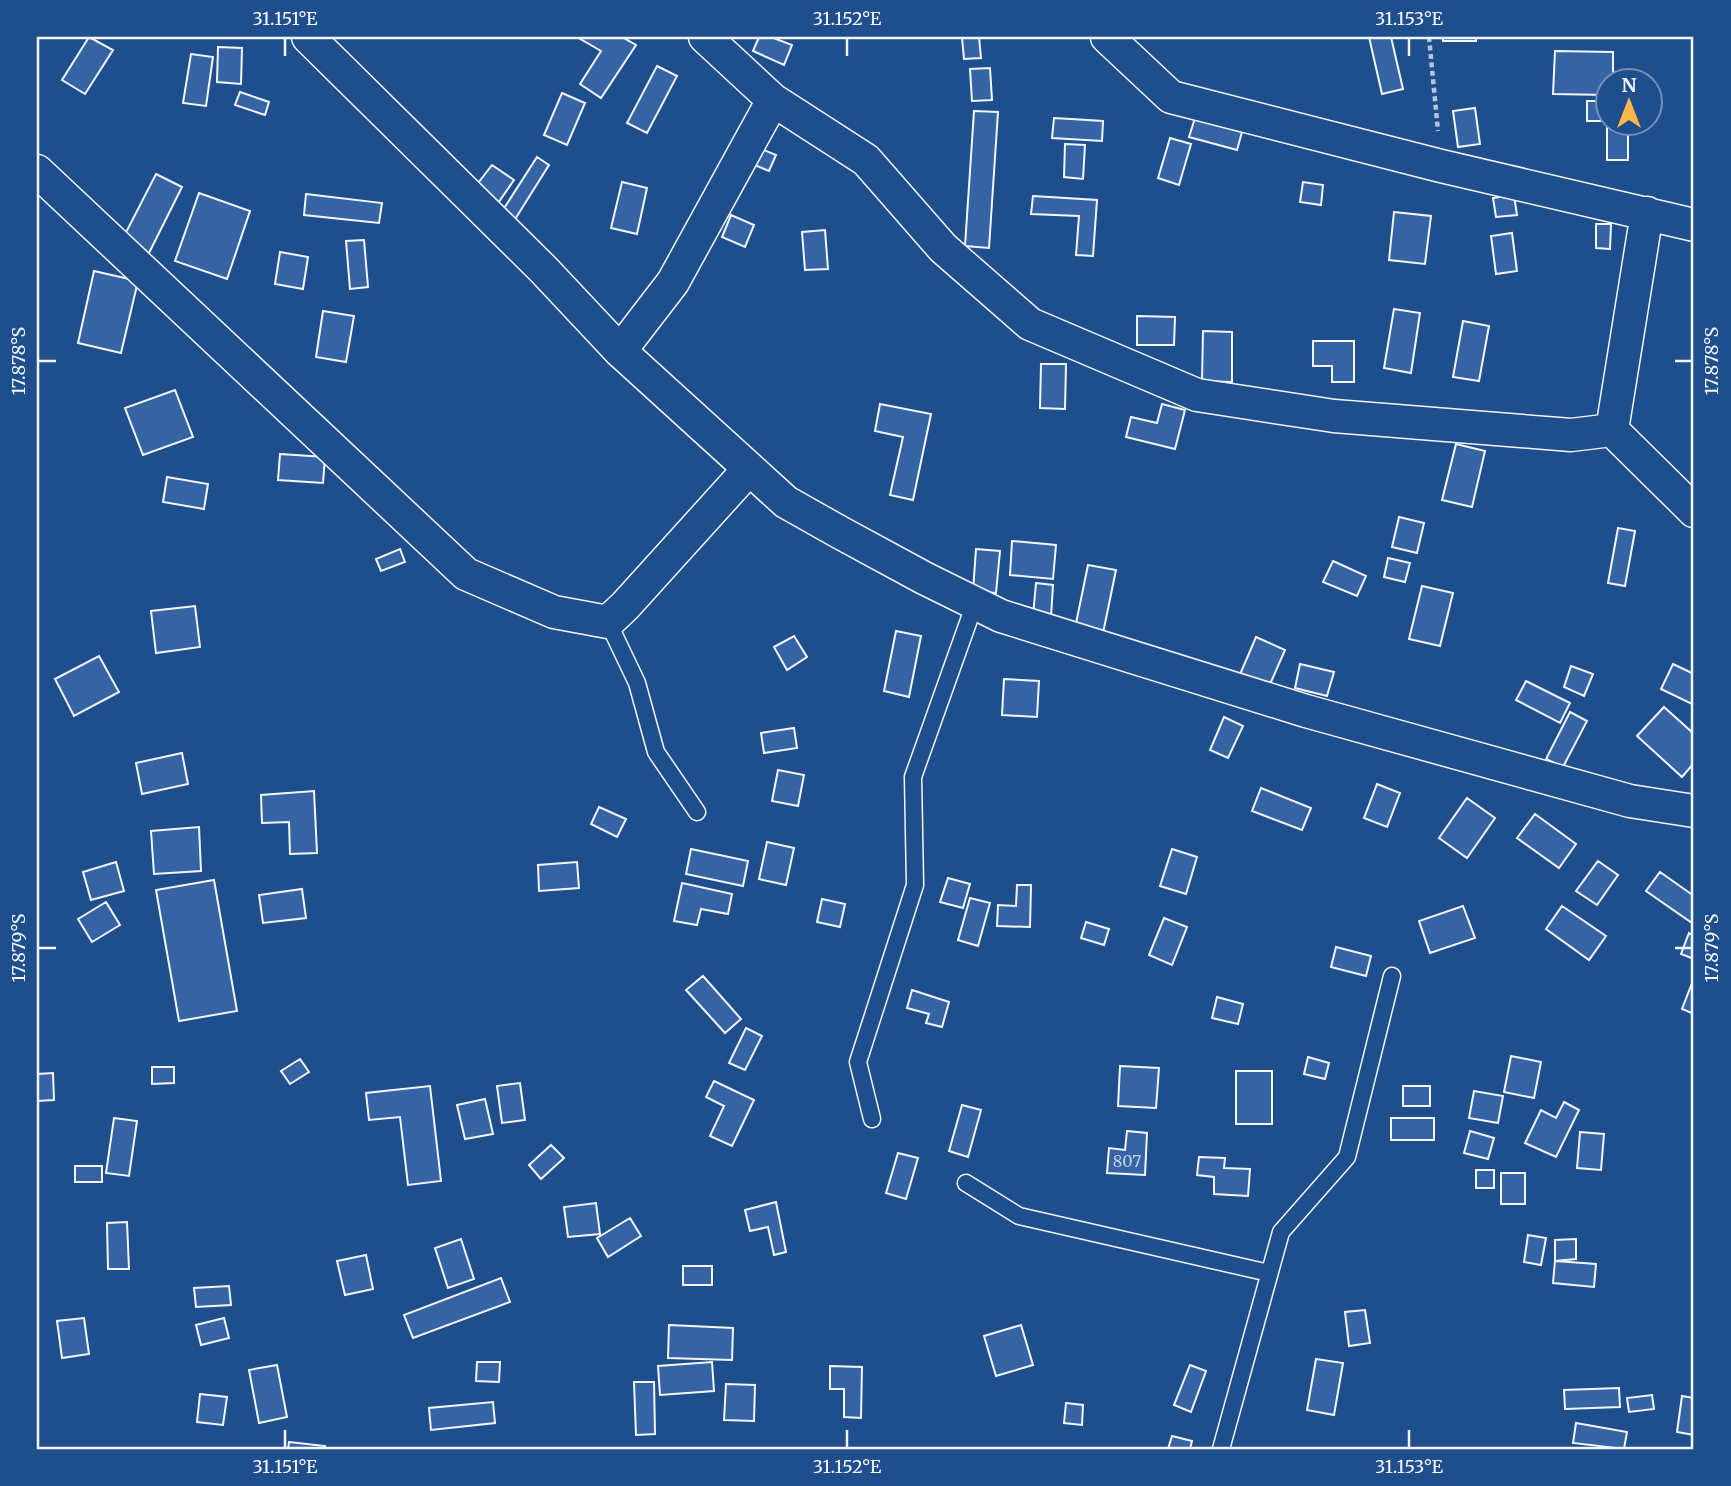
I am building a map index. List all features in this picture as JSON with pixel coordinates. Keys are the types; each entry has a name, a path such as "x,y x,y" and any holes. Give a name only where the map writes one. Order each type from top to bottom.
{"street":[{"path":"309,37 543,269 620,351 786,502 923,578 1001,616 1306,711 1630,801 1694,811"},
{"path":"705,37 773,100 866,160 943,248 1030,324 1197,396 1348,417 1571,435 1612,430"},
{"path":"1107,37 1171,97 1441,166 1694,225"},
{"path":"620,351 673,282 773,100"},
{"path":"37,172 466,574 554,612 608,622 749,469"},
{"path":"1612,430 1647,213"},
{"path":"1612,430 1694,511"}],"lane":[{"path":"872,1119 858,1062 915,885 913,777 975,603"},
{"path":"608,622 637,683 656,752 697,812"},
{"path":"1221,1449 1281,1232 1347,1157 1392,976"},
{"path":"966,1183 1019,1216 1269,1273"}],"path":[{"path":"1429,37 1441,166"}],"building":[{"path":"89,37 113,50 85,94 62,80"},
{"path":"577,37 622,37 636,45 601,98 580,84 601,51"},
{"path":"759,37 771,37 792,45 784,65 753,51"},
{"path":"979,37 981,58 964,59 962,38"},
{"path":"1369,37 1391,37 1403,89 1382,94"},
{"path":"1443,37 1476,37 1476,41 1443,41"},
{"path":"218,47 242,48 241,84 217,82"},
{"path":"1555,51 1613,52 1613,66 1594,66 1594,95 1553,94"},
{"path":"191,54 213,57 206,106 183,103"},
{"path":"657,66 677,76 647,133 627,123"},
{"path":"990,68 992,100 972,101 970,69"},
{"path":"240,92 269,102 265,115 235,105"},
{"path":"562,93 585,103 567,145 544,135"},
{"path":"1587,101 1594,101 1594,121 1587,121"},
{"path":"1475,108 1480,144 1458,147 1453,111"},
{"path":"974,111 998,112 989,248 965,246"},
{"path":"1054,118 1103,121 1102,141 1052,138"},
{"path":"1195,118 1242,132 1237,150 1189,137"},
{"path":"1607,136 1628,136 1628,160 1607,160"},
{"path":"1170,138 1191,144 1179,185 1158,178"},
{"path":"1065,144 1085,145 1083,179 1064,177"},
{"path":"754,146 776,155 769,171 747,162"},
{"path":"537,157 549,165 514,221 501,213"},
{"path":"492,165 514,180 498,203 475,187"},
{"path":"156,174 182,187 148,255 121,242"},
{"path":"622,182 647,188 637,234 611,228"},
{"path":"1303,182 1323,185 1321,205 1300,202"},
{"path":"199,193 250,211 227,279 175,261"},
{"path":"306,194 382,203 379,223 304,215"},
{"path":"1514,195 1517,215 1496,217 1493,198"},
{"path":"1033,196 1097,200 1093,256 1076,255 1079,216 1031,214"},
{"path":"1394,212 1431,216 1425,264 1389,260"},
{"path":"731,215 754,225 745,247 722,237"},
{"path":"1596,224 1611,224 1610,249 1596,248"},
{"path":"825,230 828,269 805,270 802,232"},
{"path":"1512,233 1517,271 1496,274 1491,236"},
{"path":"364,240 368,287 350,289 346,241"},
{"path":"280,252 308,257 303,289 275,284"},
{"path":"94,271 138,281 121,353 78,343"},
{"path":"1394,309 1420,313 1411,373 1384,368"},
{"path":"323,311 354,316 346,362 316,357"},
{"path":"1137,316 1175,317 1174,345 1137,345"},
{"path":"1463,321 1489,326 1479,381 1453,377"},
{"path":"1203,331 1232,332 1232,382 1202,381"},
{"path":"1313,341 1354,341 1354,382 1332,382 1332,366 1313,366"},
{"path":"1041,364 1066,364 1065,409 1040,408"},
{"path":"175,390 193,437 143,455 125,408"},
{"path":"880,404 931,414 913,500 890,495 903,437 875,431"},
{"path":"1162,404 1185,410 1175,449 1126,437 1131,417 1157,423"},
{"path":"1456,444 1485,451 1472,507 1442,500"},
{"path":"280,454 325,457 323,483 278,480"},
{"path":"167,477 208,484 204,509 163,502"},
{"path":"1399,517 1424,523 1417,553 1392,547"},
{"path":"1618,528 1635,531 1625,586 1608,583"},
{"path":"1012,541 1056,545 1053,579 1010,575"},
{"path":"400,549 405,562 381,571 376,559"},
{"path":"976,549 1000,551 996,593 973,591"},
{"path":"1388,558 1410,563 1405,582 1384,577"},
{"path":"1333,561 1366,576 1357,596 1323,582"},
{"path":"1088,565 1116,570 1102,638 1074,633"},
{"path":"1036,583 1053,585 1051,617 1033,616"},
{"path":"1422,586 1453,593 1440,646 1409,639"},
{"path":"195,606 200,647 156,653 151,611"},
{"path":"896,631 921,636 909,697 884,691"},
{"path":"794,636 807,657 787,670 774,647"},
{"path":"1256,637 1285,650 1267,691 1238,679"},
{"path":"99,656 119,692 74,716 55,679"},
{"path":"1300,664 1334,672 1327,696 1295,688"},
{"path":"1673,664 1694,674 1694,705 1661,689"},
{"path":"1571,666 1593,674 1584,696 1564,687"},
{"path":"1004,679 1039,681 1037,717 1002,715"},
{"path":"1526,681 1570,703 1560,723 1516,700"},
{"path":"1664,707 1694,734 1694,763 1682,777 1637,736"},
{"path":"1570,712 1587,721 1563,767 1546,759"},
{"path":"1224,717 1243,726 1228,758 1210,750"},
{"path":"794,728 797,748 764,753 761,733"},
{"path":"182,753 188,784 142,794 136,763"},
{"path":"778,770 804,775 798,806 772,801"},
{"path":"1377,784 1400,793 1387,827 1364,818"},
{"path":"1261,788 1311,808 1302,830 1252,811"},
{"path":"314,791 317,853 290,854 289,822 262,823 261,795"},
{"path":"1467,798 1495,818 1467,858 1439,838"},
{"path":"599,807 626,819 617,837 591,824"},
{"path":"1535,814 1576,844 1559,868 1517,838"},
{"path":"199,827 201,871 154,874 151,831"},
{"path":"767,842 794,848 786,885 759,879"},
{"path":"691,849 748,861 743,886 686,874"},
{"path":"1172,849 1197,857 1186,894 1160,886"},
{"path":"1598,861 1618,875 1597,905 1576,891"},
{"path":"116,862 124,891 91,900 83,872"},
{"path":"577,862 579,888 539,891 538,865"},
{"path":"1660,872 1694,896 1692,923 1646,891"},
{"path":"948,878 970,884 963,908 940,902"},
{"path":"214,880 237,1011 179,1021 156,890"},
{"path":"682,883 732,894 728,914 701,909 697,925 674,921"},
{"path":"1017,885 1031,885 1030,927 997,926 998,905 1016,906"},
{"path":"302,889 306,918 263,923 259,895"},
{"path":"970,898 990,903 978,946 958,940"},
{"path":"822,899 845,904 840,927 817,922"},
{"path":"106,902 120,925 92,942 78,919"},
{"path":"1463,906 1475,938 1430,953 1419,921"},
{"path":"1562,906 1606,936 1589,960 1546,929"},
{"path":"1164,918 1187,927 1172,965 1149,955"},
{"path":"1086,922 1109,929 1104,945 1081,938"},
{"path":"1689,933 1694,936 1694,959 1681,954"},
{"path":"1336,947 1371,956 1366,976 1331,967"},
{"path":"703,976 741,1019 725,1033 686,990"},
{"path":"1694,978 1694,1014 1682,1009"},
{"path":"912,990 949,1002 942,1027 926,1023 929,1014 907,1008"},
{"path":"1217,997 1243,1004 1238,1024 1212,1018"},
{"path":"746,1028 762,1036 745,1070 729,1063"},
{"path":"1511,1056 1541,1062 1534,1098 1504,1092"},
{"path":"1308,1057 1329,1063 1325,1079 1304,1074"},
{"path":"300,1059 309,1072 290,1084 281,1071"},
{"path":"1120,1066 1159,1068 1156,1108 1118,1106"},
{"path":"152,1067 174,1067 174,1083 152,1084"},
{"path":"1236,1071 1272,1071 1272,1124 1236,1124"},
{"path":"53,1073 54,1100 37,1101 37,1074"},
{"path":"714,1081 754,1100 732,1146 710,1136 724,1106 706,1097"},
{"path":"520,1083 525,1120 502,1123 497,1086"},
{"path":"430,1086 441,1181 408,1185 400,1117 369,1120 366,1093"},
{"path":"1403,1086 1430,1086 1430,1106 1403,1106"},
{"path":"1474,1091 1503,1096 1498,1123 1469,1118"},
{"path":"485,1099 493,1134 465,1139 457,1105"},
{"path":"1564,1102 1579,1110 1556,1157 1525,1143 1541,1110 1556,1118"},
{"path":"962,1105 981,1110 968,1157 949,1151"},
{"path":"114,1118 137,1121 129,1176 106,1173"},
{"path":"1391,1118 1434,1118 1434,1140 1391,1140"},
{"path":"1127,1131 1147,1133 1145,1175 1107,1173 1109,1148 1125,1150"},
{"path":"1470,1131 1494,1138 1488,1159 1464,1153"},
{"path":"1580,1132 1604,1134 1601,1170 1577,1168"},
{"path":"551,1145 564,1158 541,1179 529,1165"},
{"path":"898,1153 918,1158 906,1199 886,1193"},
{"path":"1199,1157 1225,1158 1224,1168 1250,1169 1248,1196 1214,1194 1214,1177 1197,1175"},
{"path":"75,1166 102,1166 102,1182 75,1182"},
{"path":"1476,1170 1494,1170 1494,1188 1476,1188"},
{"path":"1501,1173 1525,1173 1525,1204 1501,1204"},
{"path":"776,1202 786,1252 774,1255 768,1227 750,1231 745,1210"},
{"path":"596,1203 600,1234 568,1237 564,1207"},
{"path":"630,1218 641,1236 608,1257 597,1238"},
{"path":"127,1222 129,1269 108,1269 107,1223"},
{"path":"1528,1235 1546,1238 1541,1265 1524,1262"},
{"path":"461,1239 474,1279 448,1288 435,1248"},
{"path":"1576,1239 1576,1259 1555,1261 1555,1240"},
{"path":"366,1255 373,1289 345,1295 337,1261"},
{"path":"1555,1261 1596,1264 1594,1287 1553,1283"},
{"path":"683,1266 712,1266 712,1285 683,1285"},
{"path":"501,1278 510,1302 413,1338 404,1315"},
{"path":"229,1286 231,1305 196,1307 194,1288"},
{"path":"1365,1310 1370,1343 1349,1346 1345,1312"},
{"path":"84,1318 89,1354 62,1358 57,1321"},
{"path":"224,1318 229,1338 201,1345 196,1325"},
{"path":"669,1325 733,1328 732,1360 668,1358"},
{"path":"1021,1325 1033,1365 996,1376 984,1336"},
{"path":"1316,1359 1343,1363 1334,1415 1307,1410"},
{"path":"477,1362 500,1362 499,1382 476,1381"},
{"path":"712,1362 714,1391 660,1395 658,1366"},
{"path":"277,1365 287,1417 259,1423 249,1370"},
{"path":"1190,1365 1206,1371 1191,1412 1174,1405"},
{"path":"830,1366 862,1367 861,1418 844,1417 844,1389 830,1389"},
{"path":"634,1382 654,1382 655,1434 636,1435"},
{"path":"726,1384 755,1385 754,1421 724,1420"},
{"path":"1619,1388 1620,1407 1565,1409 1564,1390"},
{"path":"200,1394 227,1397 223,1425 197,1422"},
{"path":"1652,1395 1654,1409 1629,1412 1627,1398"},
{"path":"1682,1396 1694,1398 1694,1435 1677,1432"},
{"path":"493,1402 495,1423 431,1430 429,1408"},
{"path":"1066,1403 1083,1405 1082,1425 1064,1423"},
{"path":"1576,1423 1627,1432 1624,1449 1573,1443"},
{"path":"1172,1436 1192,1441 1190,1449 1168,1449"},
{"path":"289,1442 325,1446 324,1449 288,1449"}]}
